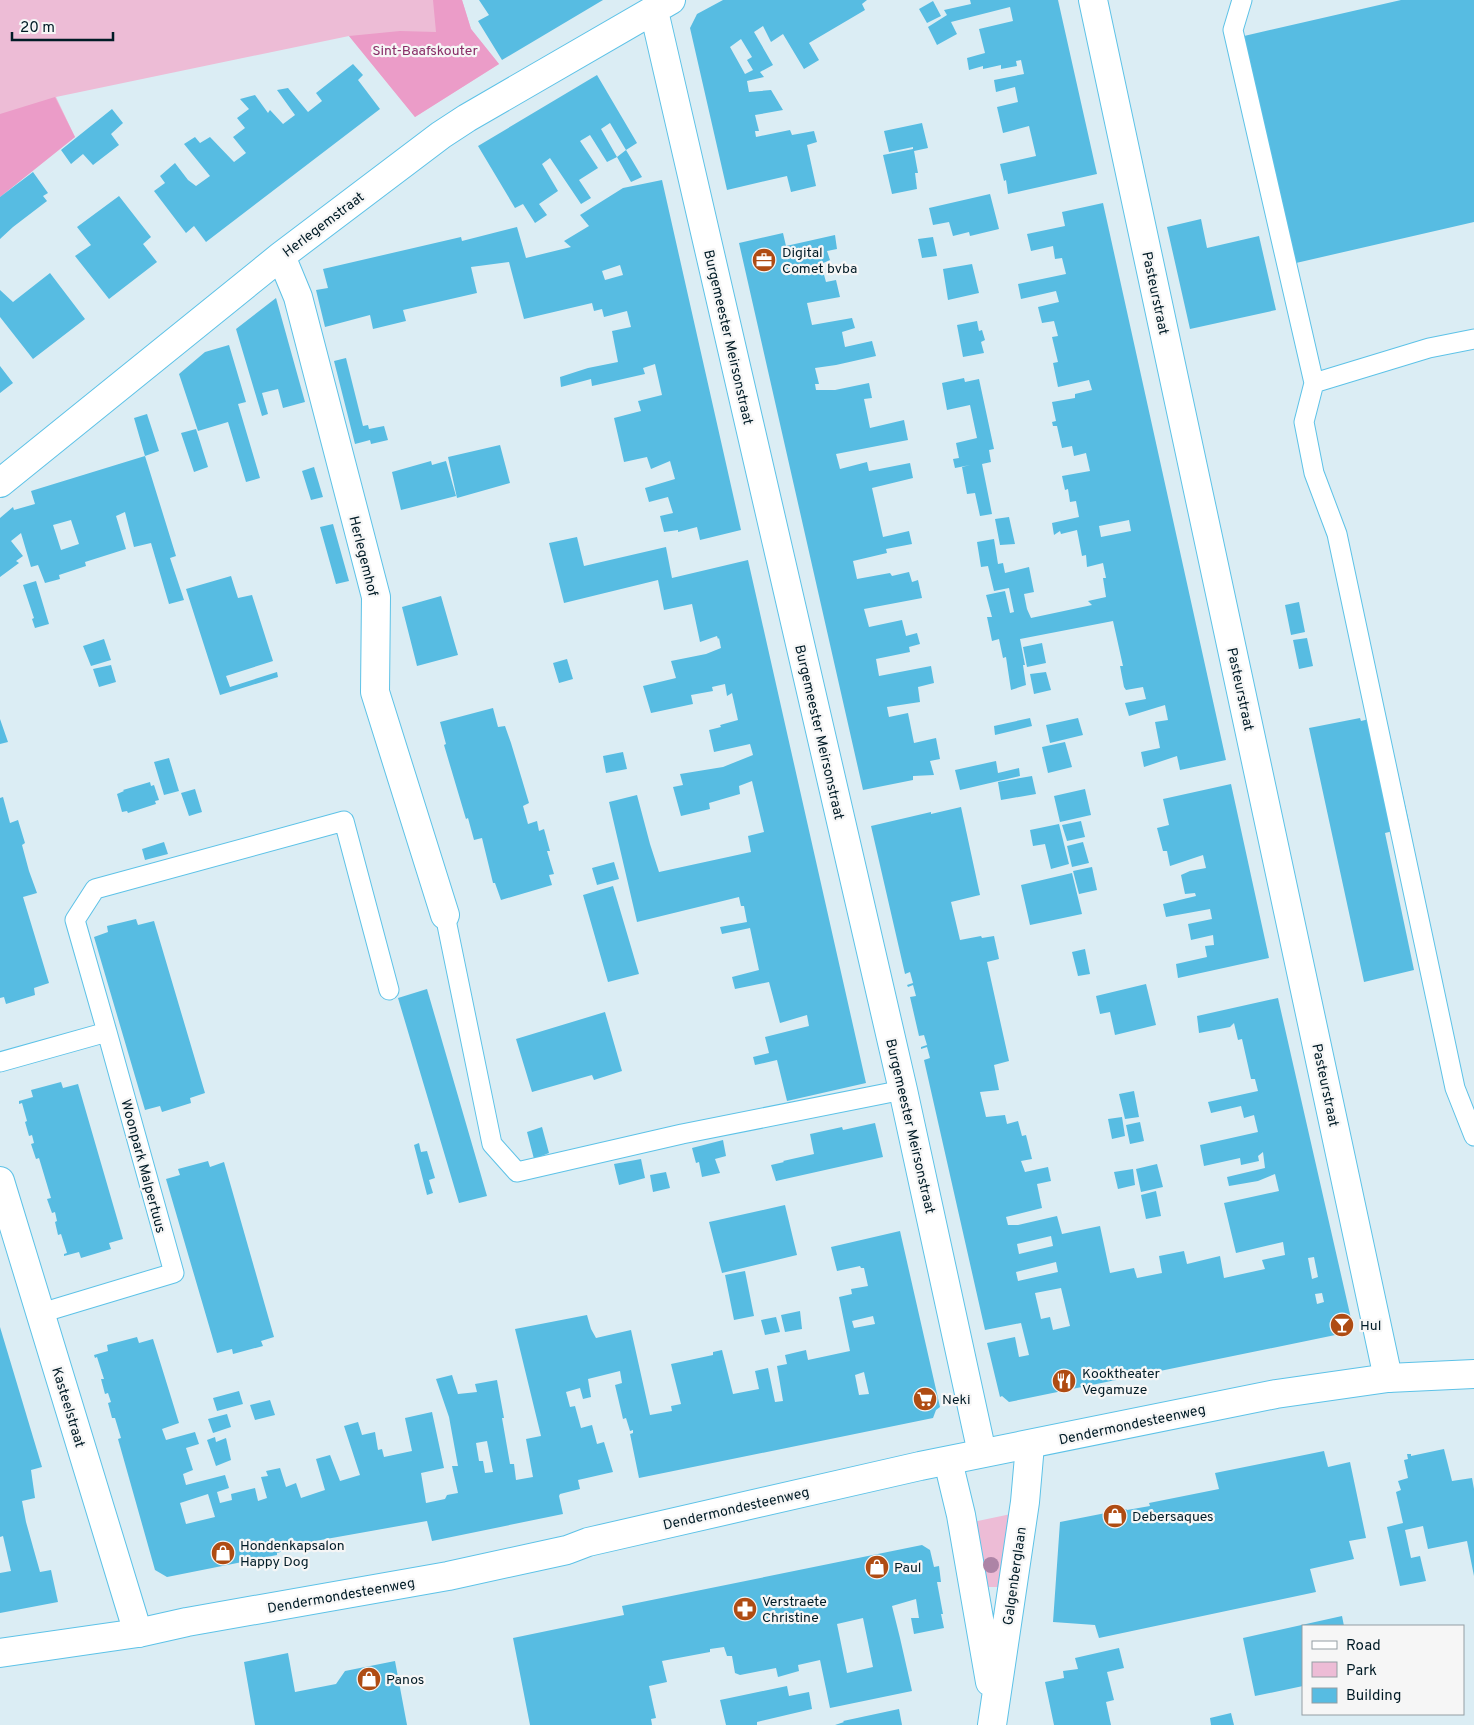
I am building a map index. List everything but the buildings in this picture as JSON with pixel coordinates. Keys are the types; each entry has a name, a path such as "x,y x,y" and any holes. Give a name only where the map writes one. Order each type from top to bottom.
{"street":[{"name":"Pasteurstraat","path":"1093,0 1388,1378"},
{"name":"Herlegemstraat","path":"0,483 281,256 441,135 467,118 662,6"},
{"name":"Burgemeester Meirsonstraat","path":"662,6 982,1453"},
{"name":"Herlegemhof","path":"281,256 298,297 376,598 375,692 444,915"},
{"name":"Kasteelstraat","path":"0,1181 138,1633"},
{"name":"Dendermondesteenweg","path":"0,1653 138,1633 187,1622 448,1576 567,1550 588,1542 613,1536 920,1466 1276,1394 1388,1378 1474,1374"},
{"name":"Galgenberglaan","path":"993,1716 1025,1502 1030,1445"},
{"name":"Galgenberglaan","path":"948,1461 961,1515 993,1716"}],"lane":[{"path":"1242,0 1233,30 1314,383 1304,422 1314,473 1337,534 1455,1088 1474,1136"},
{"path":"1314,383 1429,348 1474,339"},
{"path":"0,1062 107,1032 75,920 95,889 344,821 389,990"},
{"path":"444,915 492,1144 517,1172 682,1134 903,1090"},
{"name":"Woonpark Malpertuus","path":"41,1314 174,1273 107,1032"}],"green space":[{"name":"Sint-Baafskouter","path":"0,0 462,0 471,29 499,64 415,117 349,36 56,97 75,137 0,197"},
{"path":"433,0 462,0 471,29 499,64 415,117 349,36 400,31 436,32"},
{"path":"55,97 75,137 0,197 0,114"},
{"path":"1011,1514 999,1587 982,1587 973,1522"}],"place":[{"name":"Digital Comet bvba","path":"764,260"},
{"name":"Hul","path":"1342,1325"},
{"name":"Kooktheater Vegamuze","path":"1064,1381"},
{"name":"Neki","path":"925,1399"},
{"name":"Debersaques","path":"1115,1516"},
{"name":"Hondenkapsalon Happy Dog","path":"223,1553"},
{"name":"Paul","path":"877,1567"},
{"name":"Verstraete Christine","path":"745,1609"},
{"name":"Panos","path":"369,1679"}]}
